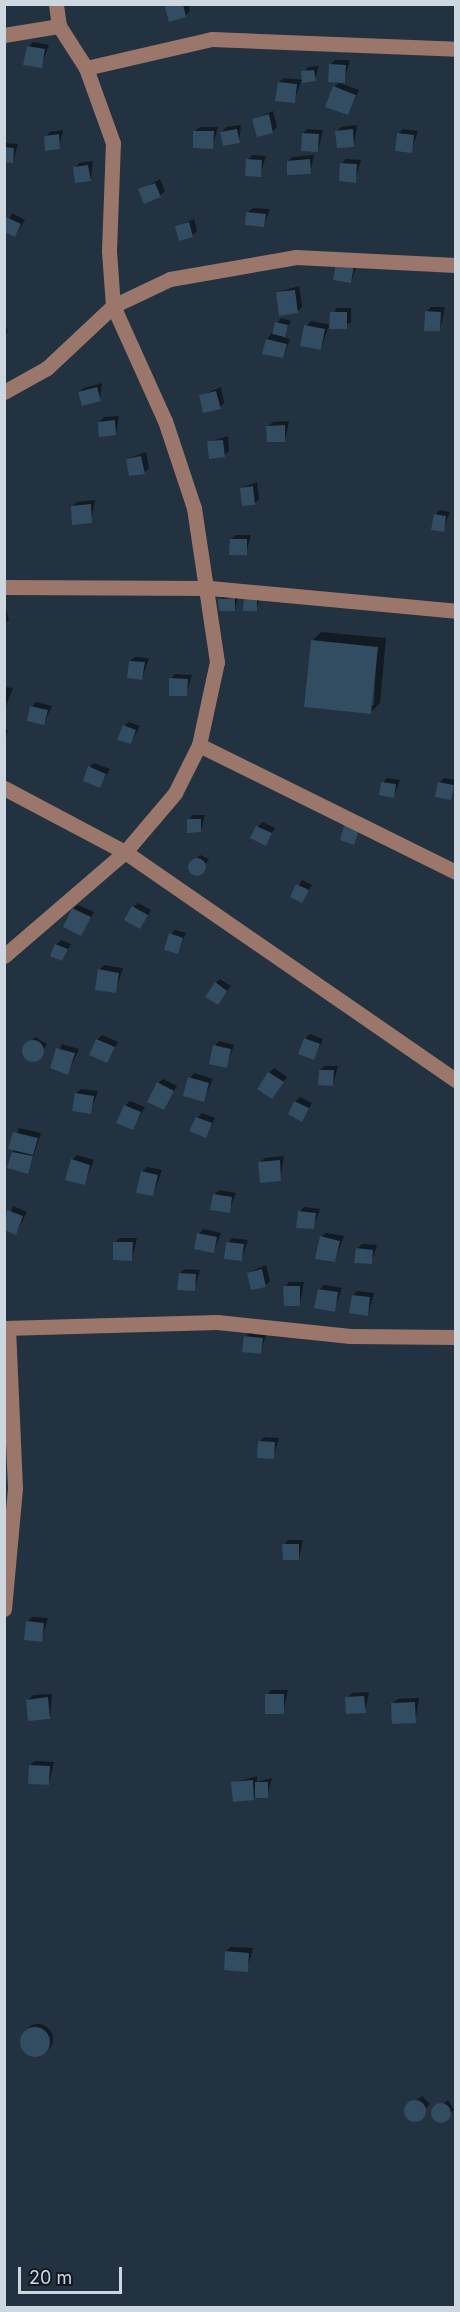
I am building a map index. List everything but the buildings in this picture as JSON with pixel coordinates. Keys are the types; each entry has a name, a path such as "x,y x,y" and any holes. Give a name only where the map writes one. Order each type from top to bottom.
{"street":[{"path":"4,957 125,852 175,793 199,745 217,662 210,588 194,508 165,421 113,306 109,251 113,143 86,68 59,26 56,4"},
{"path":"4,35 59,26"},
{"path":"86,68 212,39 456,49"},
{"path":"4,392 47,368 113,306 170,279 296,257 456,266"},
{"path":"4,587 210,588 456,611"},
{"path":"199,745 456,872"},
{"path":"4,788 125,852 456,1080"},
{"path":"4,1609 15,1488 6,1328 217,1322 350,1336 456,1337"}]}
